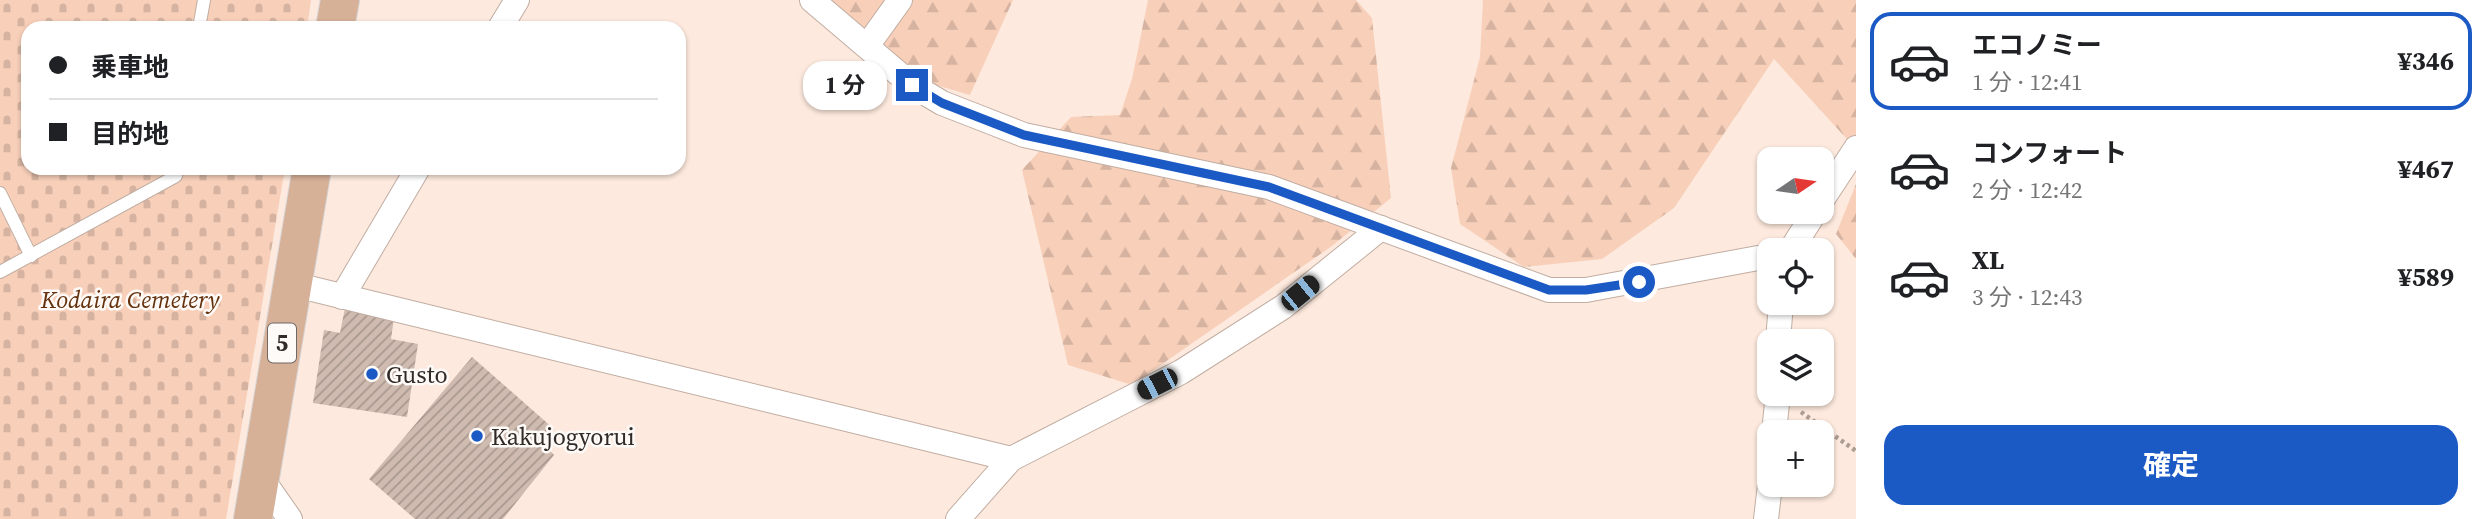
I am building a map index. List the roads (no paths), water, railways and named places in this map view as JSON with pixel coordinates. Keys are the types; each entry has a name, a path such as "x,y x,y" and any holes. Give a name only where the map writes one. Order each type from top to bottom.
{"main road":[{"path":"336,21 340,0"},
{"name":"5","path":"253,519 311,175"}],"street":[{"path":"504,21 517,0"},
{"path":"812,0 912,85 942,103 1024,135 1269,187 1549,290 1586,290 1757,258"},
{"path":"867,46 900,0"},
{"path":"1834,182 1856,148"},
{"path":"342,297 414,175"},
{"path":"958,519 1011,458 1181,372 1283,307 1381,228"},
{"path":"292,284 1011,458"},
{"path":"260,476 290,519"},
{"path":"1766,519 1769,497"}],"lane":[{"path":"200,21 204,0"},
{"path":"0,272 176,175"},
{"path":"0,193 31,256"}],"place":[{"name":"Gusto","path":"372,374"},
{"name":"Kakujogyorui","path":"477,436"}],"park label":[{"name":"Kodaira Cemetery","path":"130,299"}]}
